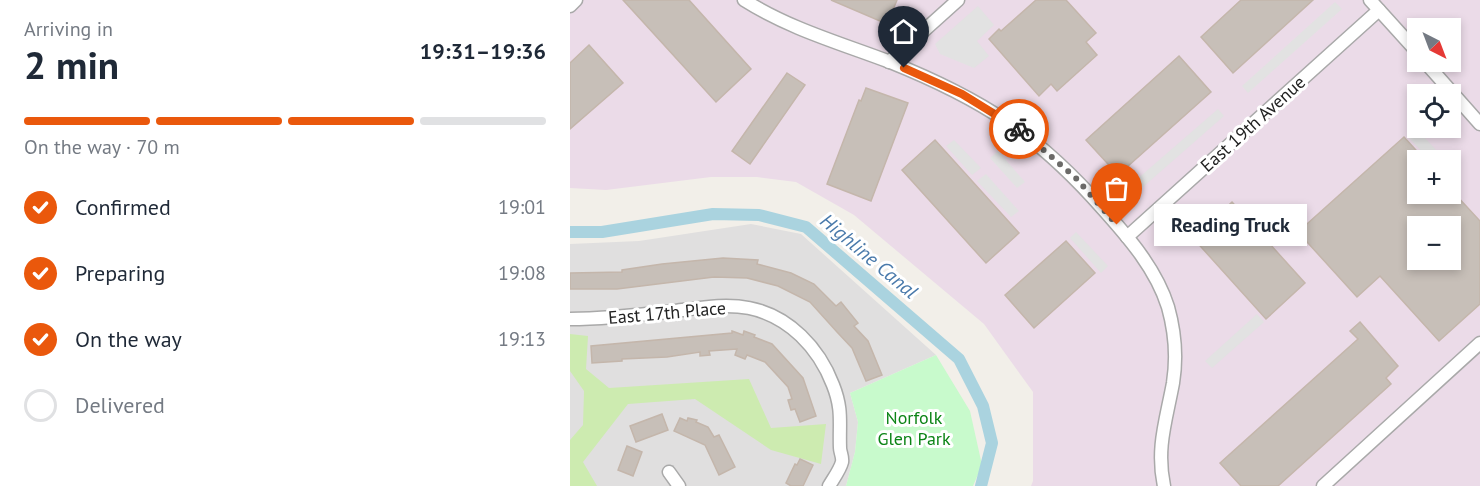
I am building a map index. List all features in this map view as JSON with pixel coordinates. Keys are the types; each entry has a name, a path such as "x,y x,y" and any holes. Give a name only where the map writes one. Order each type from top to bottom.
{"street":[{"path":"570,6 576,0"},
{"path":"744,0 773,18 950,87 1008,121 1075,177 1128,237 1164,297 1173,330 1175,358 1173,383 1160,447 1164,486"},
{"path":"889,62 958,0"},
{"path":"1370,0 1407,41"},
{"name":"East 19th Avenue","path":"1128,237 1379,10"},
{"path":"1434,72 1480,124"},
{"name":"East 17th Place","path":"570,319 616,317 707,307 748,308 771,315 795,331 811,346 824,364 838,397 841,412 842,460 829,486"},
{"path":"1323,486 1480,343"},
{"path":"669,472 679,486"}],"shaded area":[{"path":"570,0 1480,0 1480,486 1031,486 1033,481 1033,392 984,324 854,215 796,182 757,177 711,177 606,190 570,188"},
{"path":"1335,2 1342,9 1248,93 1242,86"},
{"path":"978,6 994,25 977,41 989,56 974,68 940,54 935,44"},
{"path":"1218,109 1224,116 1135,194 1128,187"},
{"path":"1409,138 1425,138 1436,150 1420,150"},
{"path":"954,140 981,168 972,175 946,146"},
{"path":"998,151 1025,182 1017,188 990,158"},
{"path":"986,174 1019,211 1011,217 977,181"},
{"path":"751,224 801,234 936,355 850,393 858,422 855,452 846,486 570,486 570,244 639,241"},
{"path":"1076,232 1108,266 1101,273 1070,238"},
{"path":"1257,314 1264,322 1212,368 1205,361"}],"green space":[{"path":"570,334 588,336 586,369 609,388 749,379 771,428 826,424 821,464 771,450 695,399 628,404 583,462 597,486 570,486 570,440 583,425 584,391 570,371"},
{"name":"Norfolk Glen Park","path":"936,355 970,411 982,465 973,486 846,486 855,452 858,422 850,393"}],"building":[{"path":"623,0 689,0 751,69 716,102"},
{"path":"831,0 897,0 887,24"},
{"path":"1036,0 1066,0 1096,33 1086,42 1097,55 1057,91 1051,84 1039,96 989,39"},
{"path":"1241,0 1313,0 1233,73 1201,37"},
{"path":"589,45 623,83 570,129 570,63"},
{"path":"1179,56 1211,92 1118,175 1086,140"},
{"path":"787,73 805,85 750,164 732,151"},
{"path":"866,88 908,103 871,201 827,184 859,100 861,101"},
{"path":"1404,137 1416,150 1407,150 1407,204 1461,204 1461,200 1480,221 1480,304 1439,341 1380,276 1357,297 1298,232"},
{"path":"935,140 1019,233 986,263 902,170"},
{"path":"1232,202 1305,283 1266,319 1193,238"},
{"path":"1066,241 1095,273 1034,328 1005,295"},
{"path":"723,258 758,260 757,264 791,273 814,284 836,306 841,302 858,323 854,326 868,341 882,375 866,381 852,348 810,302 778,286 747,278 714,277 617,289 570,289 570,273 622,272 622,270 662,264"},
{"path":"1360,322 1398,366 1386,378 1391,384 1278,486 1241,486 1220,463 1358,339 1350,331"},
{"path":"732,331 743,335 744,331 772,344 803,378 816,416 800,422 795,409 791,410 788,400 792,399 788,387 765,362 747,355 745,359 735,355 737,349 709,351 710,355 700,356 700,352 592,363 591,346 732,333"},
{"path":"662,414 668,430 636,442 630,426"},
{"path":"680,418 687,421 688,418 697,420 696,422 708,427 714,437 719,435 735,467 719,475 705,445 674,431"},
{"path":"627,446 642,452 633,476 618,470"},
{"path":"800,459 813,465 803,486 791,486 786,483"}],"waterway":[{"name":"Highline Canal","path":"570,232 602,232 713,214 759,215 806,227 959,359 983,406 992,443 981,486"}],"way so far":[{"path":"1019,129 1075,177 1117,225"}],"place":[{"name":"Reading Truck","path":"1117,225"}],"route":[{"path":"904,68 950,87 993,111 1019,129"}]}
